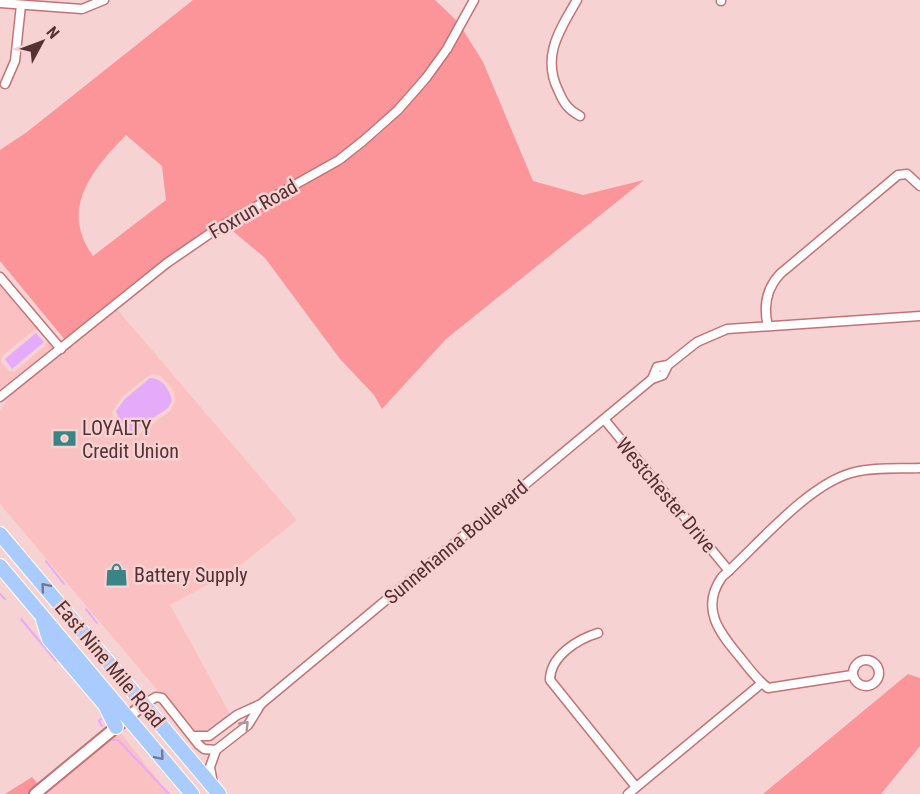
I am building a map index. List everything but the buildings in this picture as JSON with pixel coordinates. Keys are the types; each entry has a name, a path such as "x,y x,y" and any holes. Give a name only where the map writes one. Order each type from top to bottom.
{"main road":[{"name":"East Nine Mile Road","path":"0,534 144,704 214,792"},
{"name":"East Nine Mile Road","path":"0,565 192,794"},
{"path":"42,615 48,639 105,705 116,726"},
{"path":"128,717 139,716 154,726 214,792"}],"street":[{"path":"0,3 82,9 104,0"},
{"name":"Foxrun Road","path":"2,398 145,279 210,234 339,160 363,141 398,110 426,78 447,49 474,0"},
{"path":"577,0 554,41 550,62 554,83 561,97 570,111 580,116"},
{"path":"6,84 15,61 21,5"},
{"path":"768,326 766,300 772,284 780,274 898,175 907,174 920,186"},
{"path":"0,277 61,349"},
{"name":"Sunnehanna Boulevard","path":"194,736 201,738 209,736 237,715 261,704 652,379 657,367 668,365 714,332 768,326 920,316"},
{"name":"Westchester Drive","path":"603,419 729,571"},
{"path":"852,675 768,688 718,631 714,621 714,592 729,571 808,497 832,480 860,471 920,468"},
{"path":"598,633 578,641 556,661 550,672 550,680 636,787"},
{"path":"628,794 762,683"},
{"path":"35,794 116,726 156,697 162,698 204,749 216,750 210,767 214,792"},
{"name":"Sunnehanna Boulevard","path":"216,750 248,724 261,704"}],"shaded area":[{"path":"193,0 435,0 458,22 433,60 405,96 355,143 322,165 232,215 177,250 65,340 0,261 0,150 27,132","holes":["126,135 162,166 166,200 93,256 83,239 79,222 80,206 84,191 102,162"]},
{"path":"463,30 483,62 533,181 583,195 644,180 446,339 382,409 374,395 340,359 265,258 228,227 340,164 376,137 424,86"},
{"path":"0,284 39,330 34,330 2,356 1,362 9,371 14,372 46,345 47,341 54,349 0,392"},
{"path":"116,308 297,520 233,571 170,605 230,714 202,733 197,732 165,695 160,693 0,504 0,410 10,396","holes":["151,374 159,375 174,392 175,402 170,411 139,434 130,436 116,424 112,412 122,397"]},
{"path":"36,333 44,342 12,369 5,359"},
{"path":"150,378 165,385 172,401 168,408 132,432 120,421 116,411 125,399"},
{"path":"908,674 920,678 920,746 881,794 763,794"},
{"path":"118,730 169,794 47,794 45,792"},
{"path":"32,777 39,785 28,794 5,794"}],"waterway":[{"path":"46,561 64,584"},
{"path":"0,594 5,599"},
{"path":"86,609 97,623"},
{"path":"21,619 56,661"},
{"path":"101,719 99,721 102,726"},
{"path":"113,740 118,740 169,794"}],"place":[{"name":"LOYALTY Credit Union","path":"64,439"},
{"name":"Battery Supply","path":"116,575"}]}
